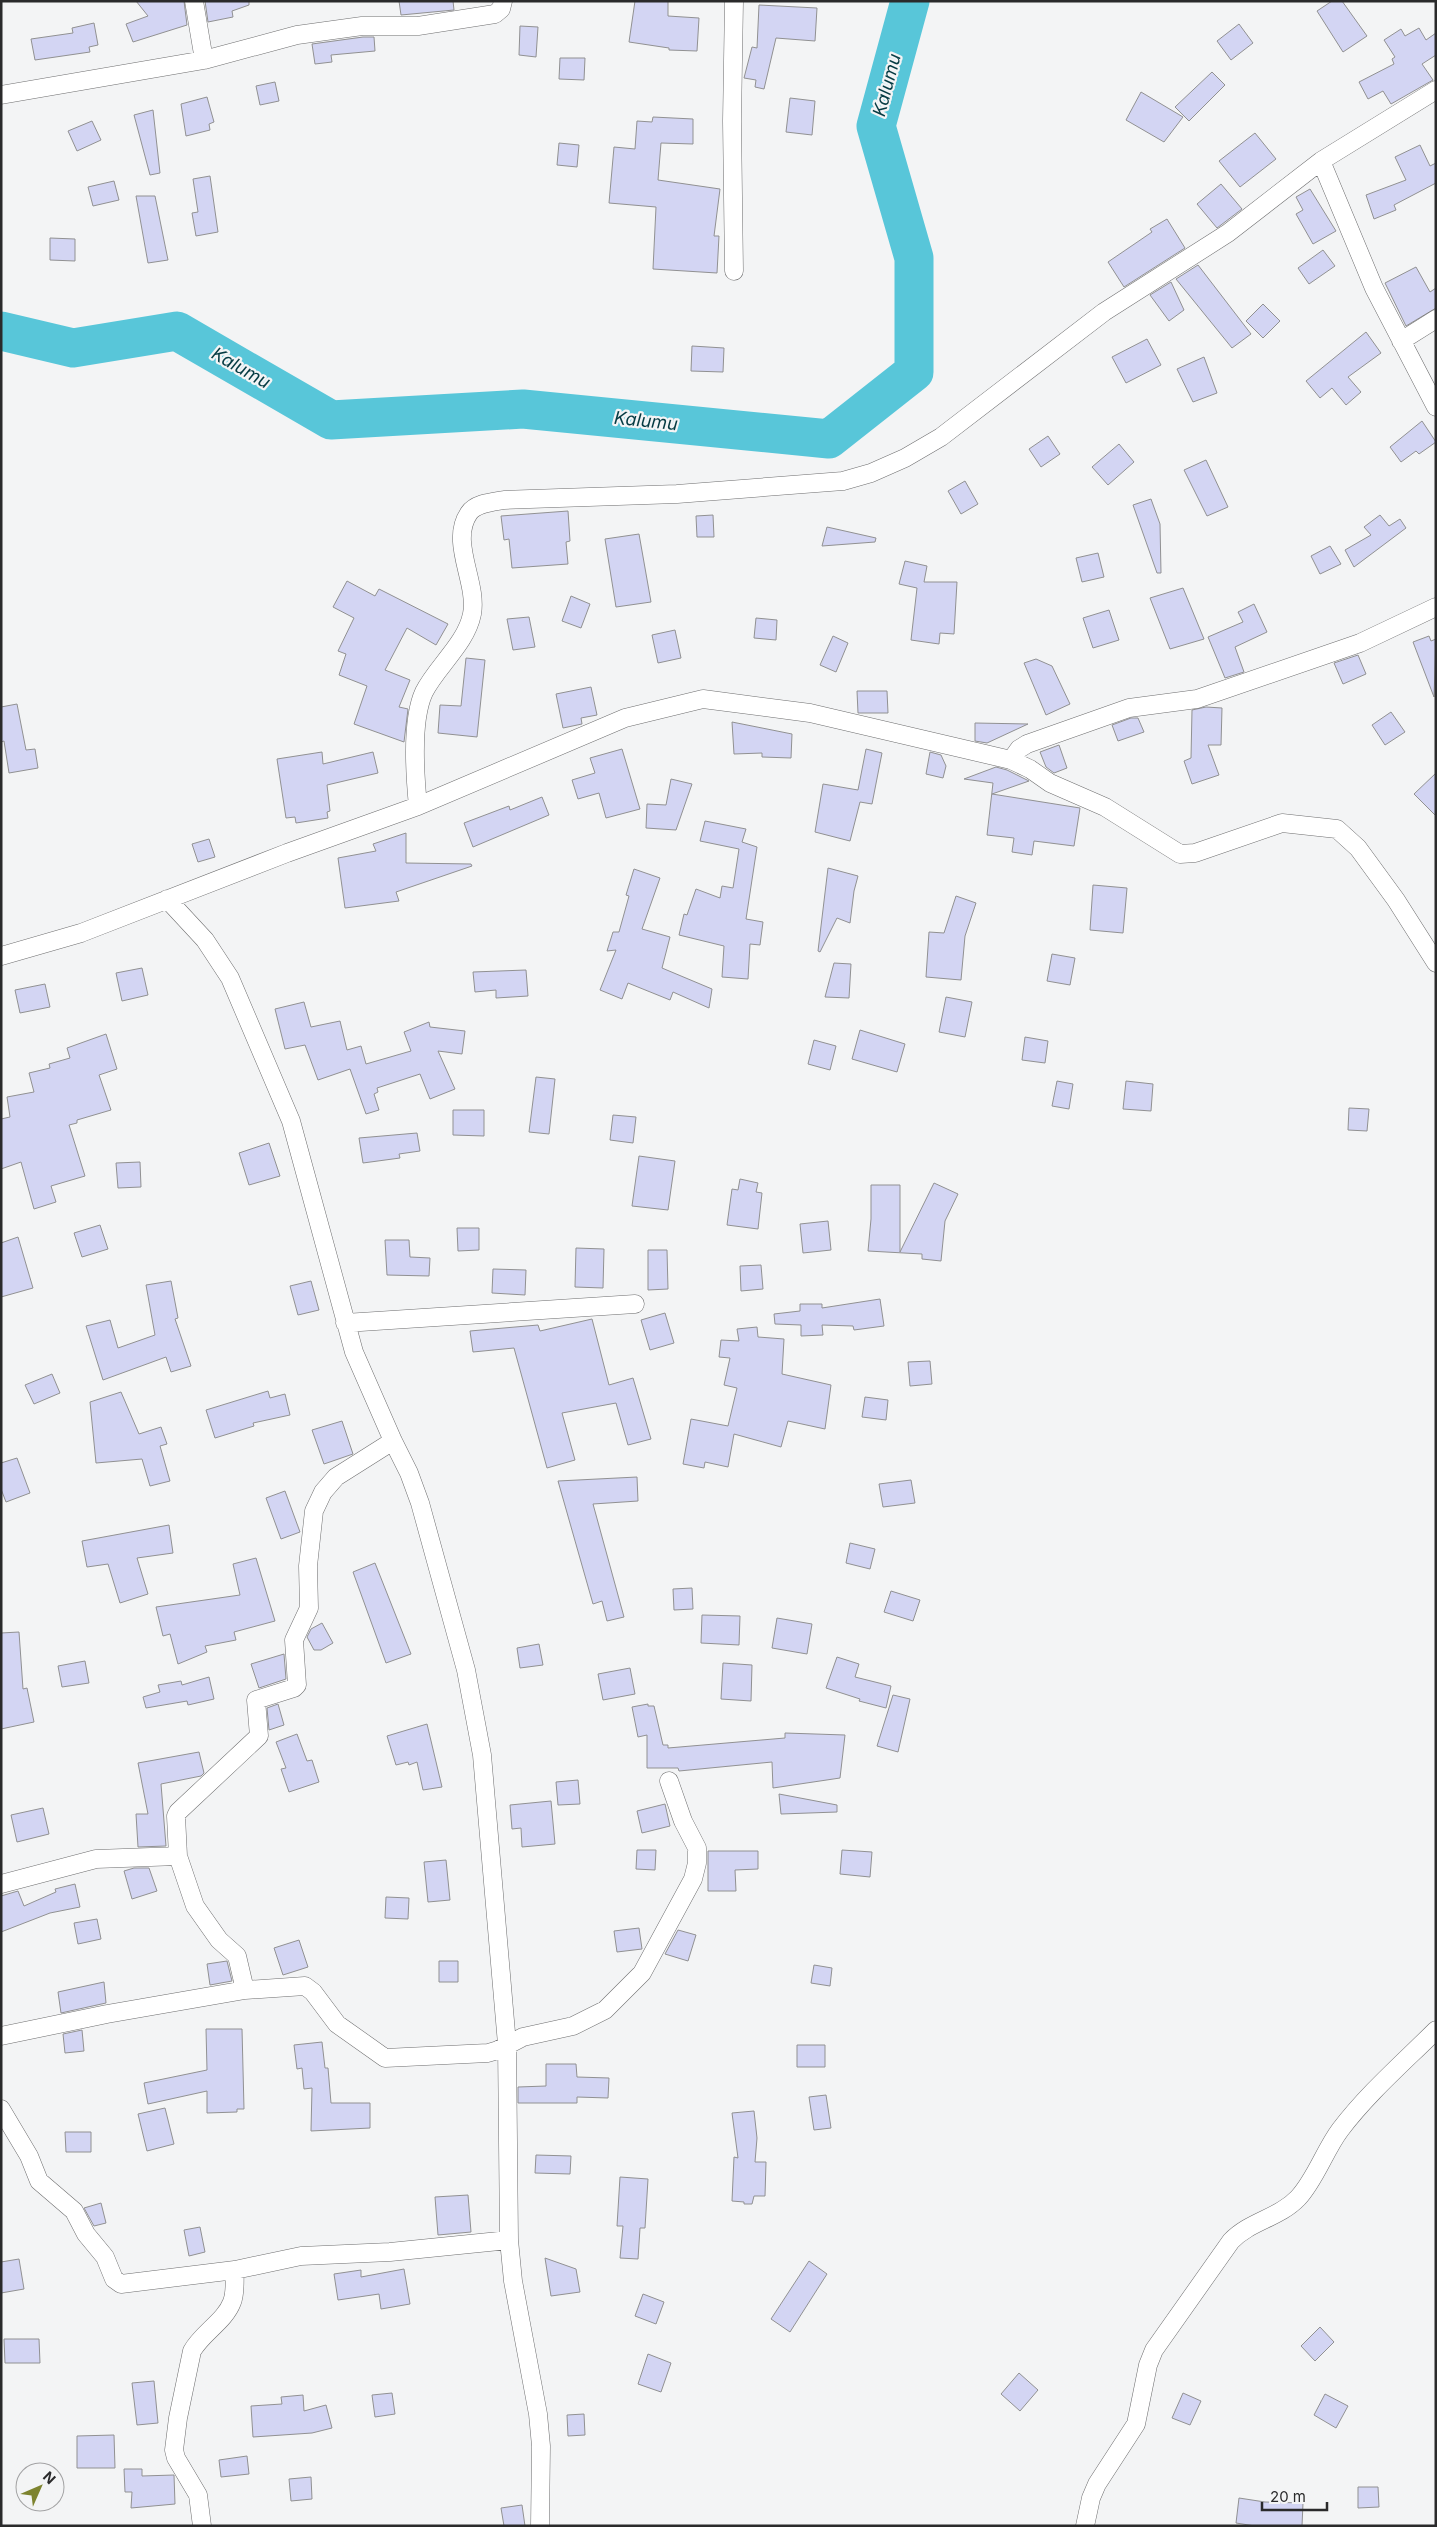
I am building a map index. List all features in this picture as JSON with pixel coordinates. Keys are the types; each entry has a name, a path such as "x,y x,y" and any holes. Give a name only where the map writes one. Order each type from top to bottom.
{"street":[{"path":"194,1 204,60"},
{"path":"1,95 204,60 296,35 324,30 362,26 418,26 495,14 501,9 503,1"},
{"path":"734,1 732,121 734,271"},
{"path":"418,806 414,765 419,710 424,693 468,627 472,612 461,530 470,512 484,504 504,500 677,494 843,480 871,473 905,458 941,437 1104,312 1228,233 1320,161 1436,90"},
{"path":"1320,161 1374,288 1436,407"},
{"path":"1402,341 1436,319"},
{"path":"1011,760 1019,749 1027,744 1129,708 1198,699 1360,643 1436,607"},
{"path":"1,956 81,933 167,898 418,806 625,718 703,698 810,713 1011,760 1030,769 1050,783 1098,803 1180,854 1195,853 1282,823 1337,829 1347,836 1369,863 1396,900 1436,964"},
{"path":"167,898 205,940 230,978 291,1121 354,1352 409,1473 420,1503 466,1670 482,1755 507,2044 509,2240 513,2281 538,2414 541,2446 540,2526"},
{"path":"346,1323 635,1304"},
{"path":"245,1990 237,1956 219,1940 195,1906 178,1856 176,1816 259,1736 256,1700 294,1688 297,1685 294,1640 309,1608 308,1566 314,1511 323,1492 336,1477 393,1441"},
{"path":"1,2036 107,2014 245,1990 305,1986 313,1992 337,2024 385,2058 488,2053 537,2033 573,2026 590,2020 605,2010 642,1973 693,1879 697,1863 697,1848 683,1821 669,1781"},
{"path":"1,1884 96,1859 178,1856"},
{"path":"1085,2526 1091,2498 1097,2484 1130,2438 1136,2424 1148,2365 1154,2350 1231,2241 1242,2230 1284,2211 1299,2197 1335,2136 1349,2118 1436,2030"},
{"path":"1,2109 30,2156 39,2182 74,2211 86,2234 106,2257 114,2279 121,2284 234,2270 301,2256 390,2252 509,2240"},
{"path":"202,2526 198,2495 176,2458 174,2450 178,2418 192,2351 196,2343 229,2308 234,2295 234,2270"}],"building":[{"path":"136,1 184,1 187,25 133,42 126,24 148,16"},
{"path":"205,1 249,1 249,5 232,11 233,17 208,22"},
{"path":"399,1 453,1 454,10 401,15"},
{"path":"635,1 668,1 668,16 699,18 697,51 669,50 669,48 629,42"},
{"path":"1332,1 1342,1 1367,36 1343,52 1317,11"},
{"path":"759,5 817,8 815,41 776,38 764,89 755,87 756,80 744,78 752,47 757,48"},
{"path":"94,23 98,45 89,47 90,52 35,60 31,39 73,33 72,28"},
{"path":"1239,24 1253,43 1231,60 1217,41"},
{"path":"520,26 538,27 536,57 519,55"},
{"path":"1419,28 1426,40 1436,33 1436,55 1422,64 1433,80 1391,104 1383,91 1368,99 1359,82 1394,64 1392,59 1395,57 1384,40 1401,29 1405,36"},
{"path":"374,37 375,51 331,55 332,62 315,64 312,44"},
{"path":"560,58 585,58 584,80 559,79"},
{"path":"1212,72 1225,85 1189,121 1175,107"},
{"path":"275,82 279,101 260,105 256,86"},
{"path":"1141,92 1183,117 1164,142 1126,120"},
{"path":"207,97 214,122 209,124 210,130 186,136 181,104"},
{"path":"790,98 815,101 812,135 786,132"},
{"path":"153,110 160,173 150,175 134,115"},
{"path":"653,117 693,119 693,144 661,143 658,180 720,189 714,236 719,236 717,273 653,269 656,207 609,203 614,147 635,149 637,121 652,122"},
{"path":"92,121 101,140 77,151 68,131"},
{"path":"1255,133 1276,159 1240,187 1219,161"},
{"path":"559,143 579,145 577,167 557,165"},
{"path":"1420,145 1430,166 1436,163 1436,183 1394,205 1396,210 1374,219 1366,195 1406,180 1395,157"},
{"path":"210,176 218,232 196,236 192,213 198,212 193,179"},
{"path":"114,181 119,200 93,206 88,187"},
{"path":"1221,184 1242,209 1217,228 1197,204"},
{"path":"1310,189 1336,231 1313,244 1296,214 1303,210 1296,197"},
{"path":"136,196 155,196 168,260 148,263"},
{"path":"1167,219 1185,248 1124,287 1108,262 1152,232 1150,229"},
{"path":"50,238 75,239 75,261 50,260"},
{"path":"1323,250 1335,266 1309,284 1298,268"},
{"path":"1198,265 1251,334 1232,348 1176,279"},
{"path":"1416,267 1430,292 1436,288 1436,308 1406,326 1385,283"},
{"path":"1171,282 1184,310 1169,321 1150,295"},
{"path":"1263,304 1280,321 1263,338 1246,321"},
{"path":"1366,332 1381,353 1348,377 1361,392 1346,405 1332,388 1320,398 1306,381"},
{"path":"1147,339 1161,365 1126,383 1112,357"},
{"path":"692,346 724,348 723,372 691,371"},
{"path":"1204,357 1217,393 1193,402 1177,369"},
{"path":"1422,421 1436,442 1419,454 1416,451 1401,462 1390,447"},
{"path":"1048,436 1060,454 1041,467 1029,449"},
{"path":"1119,444 1134,462 1108,485 1092,467"},
{"path":"1206,460 1228,507 1207,516 1184,470"},
{"path":"965,481 978,504 961,514 948,491"},
{"path":"1151,499 1160,524 1161,573 1157,573 1133,505"},
{"path":"568,511 570,541 566,542 568,564 512,568 509,539 504,540 501,516"},
{"path":"713,515 714,537 697,537 696,516"},
{"path":"1380,515 1389,526 1400,519 1406,528 1354,567 1345,550 1371,535 1364,527"},
{"path":"827,527 876,538 875,542 822,546"},
{"path":"639,534 651,602 616,607 605,539"},
{"path":"1330,546 1341,564 1320,574 1311,556"},
{"path":"1098,553 1104,577 1082,582 1076,558"},
{"path":"905,561 927,566 924,582 957,582 954,634 940,633 939,644 911,640 917,588 899,584"},
{"path":"347,581 375,596 379,589 448,624 436,645 407,628 385,670 410,680 399,707 408,709 404,742 354,724 367,686 339,675 346,654 338,651 354,618 333,607"},
{"path":"1183,588 1204,639 1170,649 1150,598"},
{"path":"571,596 590,604 581,628 562,621"},
{"path":"1254,604 1267,632 1235,647 1244,672 1225,678 1208,637 1243,622 1238,612"},
{"path":"1109,610 1119,640 1093,648 1083,618"},
{"path":"529,617 535,647 513,650 507,619"},
{"path":"756,618 777,620 776,640 754,638"},
{"path":"675,630 681,658 658,663 652,635"},
{"path":"833,636 848,643 836,672 820,665"},
{"path":"1429,636 1431,641 1436,639 1434,697 1413,642"},
{"path":"1358,655 1366,674 1343,684 1334,663"},
{"path":"466,658 485,660 477,737 438,733 440,705 461,706"},
{"path":"1036,659 1052,666 1070,704 1046,715 1024,663"},
{"path":"591,687 597,715 581,718 582,724 563,728 556,694"},
{"path":"857,691 887,691 888,713 858,713"},
{"path":"17,704 26,750 35,749 38,768 9,773 4,741 1,742 1,707"},
{"path":"1206,707 1222,708 1221,745 1208,745 1219,775 1192,784 1184,761 1191,758 1192,710"},
{"path":"1391,712 1405,732 1385,745 1372,725"},
{"path":"1131,718 1138,718 1144,732 1118,741 1112,725"},
{"path":"732,722 792,734 791,758 762,757 762,753 734,754"},
{"path":"975,723 1028,724 987,743 975,741"},
{"path":"1059,745 1067,768 1054,773 1046,767 1040,752"},
{"path":"622,749 640,809 606,818 599,793 578,799 572,780 595,773 590,758"},
{"path":"866,749 882,753 872,804 860,802 850,841 815,832 823,784 858,790"},
{"path":"322,752 323,764 373,752 378,773 327,785 330,811 327,812 328,818 296,823 295,817 286,818 277,759"},
{"path":"930,752 941,755 946,766 943,778 926,774"},
{"path":"996,767 1007,770 1029,781 992,794 1080,808 1074,846 1034,841 1032,855 1012,852 1014,838 987,835 993,783 964,779"},
{"path":"1436,773 1436,816 1414,794"},
{"path":"671,779 692,784 676,830 646,828 647,804 666,805"},
{"path":"542,797 549,815 473,847 464,823 509,806 510,810"},
{"path":"705,821 746,829 742,842 757,847 746,919 763,922 760,945 750,944 748,979 722,977 724,946 679,935 684,914 687,915 696,889 720,898 722,886 733,888 739,849 700,841"},
{"path":"406,833 406,863 471,864 472,866 396,892 399,901 345,908 338,858 376,851 373,844"},
{"path":"209,839 215,857 198,862 192,844"},
{"path":"828,868 858,876 850,923 837,918 820,952 818,951"},
{"path":"634,869 660,878 642,929 670,937 662,968 712,989 709,1008 673,992 670,1000 628,983 622,999 600,990 616,950 607,951 613,932 619,932 629,896 626,895"},
{"path":"1093,885 1127,888 1123,933 1090,930"},
{"path":"956,896 976,903 965,936 961,980 926,977 929,932 944,933"},
{"path":"1052,954 1075,958 1070,985 1047,981"},
{"path":"834,963 851,964 849,998 825,997"},
{"path":"142,968 148,995 122,1001 116,973"},
{"path":"526,970 528,996 496,998 496,990 475,992 473,972"},
{"path":"45,984 50,1007 20,1013 15,990"},
{"path":"946,997 972,1002 965,1037 939,1032"},
{"path":"304,1002 311,1027 340,1021 347,1050 361,1046 366,1064 411,1051 404,1032 429,1022 430,1027 465,1031 462,1054 438,1051 455,1089 430,1099 420,1074 377,1088 378,1092 374,1094 379,1110 366,1114 350,1069 318,1080 305,1045 285,1049 275,1009"},
{"path":"860,1030 905,1044 897,1072 852,1059"},
{"path":"106,1034 117,1069 99,1075 111,1110 77,1120 77,1123 69,1125 85,1176 51,1186 56,1202 34,1209 21,1162 1,1169 1,1119 10,1117 7,1097 34,1092 29,1073 50,1068 49,1064 70,1058 67,1048"},
{"path":"1025,1037 1048,1041 1045,1063 1022,1060"},
{"path":"814,1040 836,1046 830,1070 808,1064"},
{"path":"536,1077 555,1079 549,1134 529,1132"},
{"path":"1057,1081 1073,1084 1069,1109 1052,1106"},
{"path":"1126,1081 1153,1084 1151,1111 1123,1109"},
{"path":"1349,1108 1369,1109 1367,1131 1348,1130"},
{"path":"453,1110 484,1110 484,1136 453,1135"},
{"path":"613,1115 636,1117 633,1143 610,1140"},
{"path":"417,1133 420,1151 399,1154 400,1158 363,1163 359,1138"},
{"path":"269,1143 280,1176 249,1185 239,1153"},
{"path":"639,1156 675,1161 668,1210 632,1206"},
{"path":"140,1162 141,1187 118,1188 116,1163"},
{"path":"740,1179 758,1183 756,1192 762,1193 758,1229 727,1225 732,1189 738,1190"},
{"path":"934,1183 958,1194 945,1221 941,1261 922,1259 922,1254 868,1251 871,1219 871,1185 900,1185 900,1252"},
{"path":"828,1221 831,1250 803,1253 800,1224"},
{"path":"100,1225 108,1249 82,1257 74,1233"},
{"path":"457,1228 479,1228 479,1250 458,1251"},
{"path":"18,1237 33,1288 1,1297 1,1243"},
{"path":"385,1240 409,1240 410,1257 430,1258 429,1276 387,1275"},
{"path":"576,1248 604,1249 603,1288 575,1287"},
{"path":"648,1250 667,1250 668,1289 648,1290"},
{"path":"761,1265 763,1289 741,1291 740,1266"},
{"path":"493,1269 526,1270 525,1295 492,1293"},
{"path":"171,1281 178,1318 175,1319 191,1366 171,1372 166,1357 103,1380 86,1326 110,1320 118,1348 155,1335 146,1285"},
{"path":"311,1281 319,1310 298,1315 290,1286"},
{"path":"880,1299 884,1326 854,1330 853,1326 822,1325 823,1335 801,1336 801,1325 775,1324 774,1314 800,1311 800,1304 822,1304 822,1308"},
{"path":"665,1313 674,1343 650,1350 641,1320"},
{"path":"592,1319 609,1385 633,1378 651,1439 628,1445 616,1403 562,1413 575,1460 547,1468 514,1348 473,1352 470,1331 538,1325 540,1331"},
{"path":"757,1327 758,1337 784,1339 782,1374 831,1385 825,1429 788,1421 781,1447 734,1434 728,1467 705,1462 704,1468 683,1464 691,1419 728,1426 737,1388 724,1385 730,1358 719,1357 721,1340 739,1341 737,1329"},
{"path":"930,1361 932,1384 910,1386 908,1362"},
{"path":"52,1374 60,1393 34,1404 25,1385"},
{"path":"268,1391 270,1398 285,1394 290,1415 253,1423 254,1426 215,1438 206,1410"},
{"path":"121,1392 139,1434 161,1427 167,1444 160,1446 170,1481 150,1486 142,1459 96,1463 90,1402"},
{"path":"865,1397 888,1400 886,1420 862,1417"},
{"path":"342,1421 353,1454 324,1464 312,1430"},
{"path":"17,1458 30,1493 6,1502 1,1489 1,1463"},
{"path":"637,1477 638,1501 593,1504 624,1617 607,1621 602,1601 593,1604 558,1481"},
{"path":"911,1480 915,1503 883,1507 879,1484"},
{"path":"285,1491 300,1532 281,1539 266,1498"},
{"path":"169,1525 173,1553 137,1558 148,1594 120,1603 108,1564 87,1567 82,1541"},
{"path":"850,1543 875,1549 870,1569 846,1563"},
{"path":"256,1558 275,1621 234,1632 236,1640 205,1646 207,1652 178,1664 170,1634 163,1636 156,1607 240,1595 233,1564"},
{"path":"375,1563 411,1654 386,1663 353,1572"},
{"path":"692,1588 693,1609 674,1610 673,1589"},
{"path":"891,1591 920,1600 913,1621 884,1612"},
{"path":"702,1615 740,1616 739,1645 701,1643"},
{"path":"777,1618 812,1624 807,1654 772,1648"},
{"path":"322,1623 333,1643 321,1650 314,1650 307,1637 311,1629"},
{"path":"19,1632 23,1689 27,1688 34,1722 1,1729 1,1633"},
{"path":"539,1644 543,1665 520,1668 517,1648"},
{"path":"284,1654 286,1679 259,1688 251,1664"},
{"path":"837,1657 859,1664 855,1677 891,1686 886,1708 859,1701 860,1699 826,1688"},
{"path":"85,1661 89,1683 62,1687 58,1666"},
{"path":"723,1663 752,1665 751,1701 721,1699"},
{"path":"630,1668 635,1694 603,1700 598,1674"},
{"path":"209,1677 214,1699 188,1705 187,1701 146,1708 143,1697 160,1692 158,1685 181,1681 182,1685"},
{"path":"893,1695 910,1699 898,1752 877,1746"},
{"path":"278,1704 284,1725 269,1730 267,1708"},
{"path":"648,1704 648,1706 654,1706 663,1745 668,1745 668,1748 785,1738 785,1733 845,1735 840,1778 773,1788 772,1762 679,1771 678,1768 647,1768 647,1735 638,1737 632,1707"},
{"path":"427,1724 442,1787 423,1790 417,1762 409,1765 408,1762 396,1765 387,1736"},
{"path":"297,1734 307,1761 312,1760 319,1782 289,1792 281,1769 286,1768 276,1742"},
{"path":"199,1752 204,1773 201,1776 161,1784 166,1846 138,1847 136,1814 148,1814 138,1763"},
{"path":"578,1780 580,1804 558,1805 556,1782"},
{"path":"779,1794 837,1805 837,1812 781,1814"},
{"path":"551,1801 555,1844 522,1847 521,1828 512,1829 510,1805"},
{"path":"665,1804 670,1826 642,1833 637,1811"},
{"path":"43,1808 49,1834 17,1842 11,1815"},
{"path":"637,1850 656,1850 655,1870 636,1869"},
{"path":"842,1850 872,1852 870,1877 840,1874"},
{"path":"708,1851 758,1851 758,1869 735,1870 736,1891 708,1891"},
{"path":"446,1860 450,1900 428,1902 424,1862"},
{"path":"134,1868 149,1868 157,1891 132,1899 124,1871"},
{"path":"75,1884 80,1907 50,1913 1,1932 1,1896 18,1891 24,1906 56,1892 55,1889"},
{"path":"386,1897 409,1898 408,1919 385,1918"},
{"path":"97,1919 101,1939 78,1944 74,1923"},
{"path":"639,1928 642,1949 617,1952 614,1931"},
{"path":"678,1930 696,1935 688,1961 665,1954"},
{"path":"299,1940 308,1967 283,1975 274,1948"},
{"path":"227,1961 232,1981 210,1985 207,1964"},
{"path":"439,1961 458,1961 458,1982 439,1982"},
{"path":"814,1965 832,1968 830,1986 811,1983"},
{"path":"104,1982 106,2003 61,2013 58,1992"},
{"path":"206,2029 242,2029 244,2109 237,2109 237,2112 207,2113 207,2091 148,2104 144,2083 207,2070"},
{"path":"82,2030 84,2051 65,2053 63,2034"},
{"path":"322,2042 325,2068 328,2068 331,2103 370,2103 370,2128 311,2131 312,2088 304,2089 302,2068 297,2069 294,2045"},
{"path":"797,2045 825,2045 825,2067 797,2067"},
{"path":"546,2064 576,2064 577,2077 609,2078 608,2098 577,2097 577,2103 518,2103 518,2087 546,2086"},
{"path":"826,2095 831,2128 814,2130 809,2097"},
{"path":"165,2108 174,2144 147,2151 138,2114"},
{"path":"754,2111 757,2138 755,2162 766,2162 765,2196 754,2196 752,2204 744,2204 744,2202 732,2201 734,2157 738,2158 732,2113"},
{"path":"65,2132 91,2132 91,2152 66,2152"},
{"path":"536,2155 571,2156 570,2174 535,2173"},
{"path":"620,2177 648,2179 645,2228 640,2228 638,2259 620,2258 623,2226 617,2226"},
{"path":"468,2195 471,2232 438,2235 435,2197"},
{"path":"101,2203 106,2223 94,2226 84,2208"},
{"path":"200,2227 205,2252 189,2256 184,2230"},
{"path":"545,2258 576,2269 580,2292 551,2296"},
{"path":"19,2259 24,2289 1,2293 1,2262"},
{"path":"809,2261 827,2274 790,2332 771,2319"},
{"path":"404,2269 410,2304 381,2309 379,2294 338,2300 334,2274 361,2270 361,2277"},
{"path":"643,2294 664,2302 656,2324 635,2316"},
{"path":"1320,2327 1334,2342 1315,2361 1301,2346"},
{"path":"4,2339 39,2339 40,2363 5,2363"},
{"path":"648,2354 671,2363 661,2392 638,2384"},
{"path":"1019,2373 1038,2390 1020,2411 1001,2394"},
{"path":"154,2381 158,2423 137,2425 132,2383"},
{"path":"392,2393 395,2414 375,2417 372,2395"},
{"path":"1183,2393 1201,2401 1190,2425 1172,2418"},
{"path":"1325,2394 1348,2406 1336,2428 1314,2415"},
{"path":"303,2395 304,2411 326,2405 332,2428 312,2433 253,2437 251,2406 282,2404 281,2397"},
{"path":"584,2414 585,2435 568,2436 567,2415"},
{"path":"114,2435 115,2468 77,2468 77,2436"},
{"path":"247,2456 249,2474 221,2477 219,2460"},
{"path":"124,2469 142,2469 142,2476 174,2475 175,2504 131,2508 132,2492 125,2492"},
{"path":"311,2477 312,2499 291,2501 289,2479"},
{"path":"1358,2487 1378,2487 1379,2507 1358,2508"},
{"path":"1239,2498 1265,2502 1303,2503 1302,2526 1255,2526 1236,2523"},
{"path":"522,2505 525,2526 504,2526 501,2508"}],"waterway":[{"name":"Kalumu","path":"1,331 73,348 177,331 331,420 523,409 829,439 914,372 914,258 876,126 910,1"}]}
